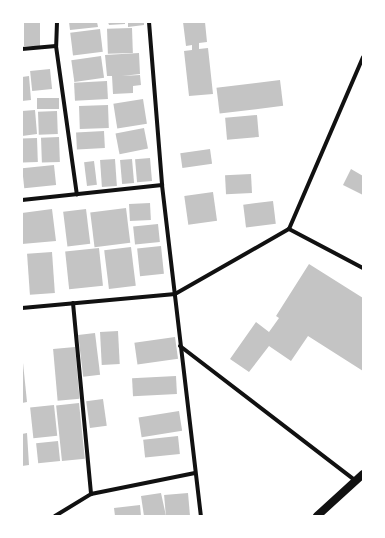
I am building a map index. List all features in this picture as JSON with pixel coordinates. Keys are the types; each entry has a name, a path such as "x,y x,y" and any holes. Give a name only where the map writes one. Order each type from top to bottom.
{"main road":[{"path":"317,516 363,474"}],"street":[{"path":"57,22 56,46 77,195"},
{"path":"149,22 162,185 201,516"},
{"path":"22,49 56,46"},
{"path":"22,308 175,294 289,228 363,57"},
{"path":"22,200 162,185"},
{"path":"289,228 363,268"},
{"path":"73,303 91,494"},
{"path":"180,346 356,481"},
{"path":"54,516 91,494 196,473"}],"building":[{"path":"24,22 40,22 40,46 24,46"},
{"path":"69,22 97,22 98,27 70,30"},
{"path":"108,22 125,22 125,24 109,25"},
{"path":"128,22 144,22 144,25 128,27"},
{"path":"183,22 205,22 207,42 199,43 199,49 208,48 213,94 189,96 184,51 192,50 192,45 186,46"},
{"path":"132,28 133,53 108,54 107,29"},
{"path":"100,29 103,52 73,55 70,33"},
{"path":"139,53 140,74 122,76 140,75 141,85 133,86 133,93 113,94 112,76 107,76 105,55"},
{"path":"101,56 104,78 74,82 71,60"},
{"path":"50,69 52,89 32,91 30,71"},
{"path":"29,76 31,100 22,101 22,77"},
{"path":"280,80 283,106 220,114 216,88"},
{"path":"107,81 108,99 75,101 74,83"},
{"path":"37,98 59,98 59,109 37,109"},
{"path":"143,99 147,124 117,128 113,104"},
{"path":"108,105 109,128 80,129 79,106"},
{"path":"35,110 37,134 22,136 22,111"},
{"path":"57,111 58,134 39,135 38,112"},
{"path":"257,115 259,137 227,140 225,118"},
{"path":"144,128 148,149 120,154 116,134"},
{"path":"104,131 105,148 77,149 76,132"},
{"path":"59,137 60,162 42,163 41,138"},
{"path":"37,138 38,162 23,163 22,139"},
{"path":"210,149 212,164 182,168 180,153"},
{"path":"150,158 152,181 137,182 135,159"},
{"path":"115,159 117,186 102,187 100,160"},
{"path":"132,159 134,183 122,184 120,160"},
{"path":"94,161 97,185 87,186 84,162"},
{"path":"54,165 56,185 24,188 22,168"},
{"path":"351,169 363,176 363,195 343,185"},
{"path":"251,174 252,193 226,194 225,175"},
{"path":"213,192 217,221 188,225 184,196"},
{"path":"273,201 276,224 246,227 243,205"},
{"path":"150,203 151,220 130,221 129,204"},
{"path":"126,208 130,243 95,247 90,212"},
{"path":"52,209 56,241 22,244 22,213"},
{"path":"86,209 90,244 67,247 63,212"},
{"path":"158,224 160,242 135,245 133,227"},
{"path":"161,246 164,274 140,276 137,249"},
{"path":"131,247 136,286 109,289 104,250"},
{"path":"99,248 103,286 69,289 65,252"},
{"path":"52,252 55,293 30,295 27,254"},
{"path":"309,264 363,298 363,371 308,336 291,361 269,346 249,372 230,359 256,322 269,332 279,318 276,316"},
{"path":"118,331 120,364 102,365 100,332"},
{"path":"95,333 100,375 83,377 78,335"},
{"path":"175,337 178,359 137,364 134,343"},
{"path":"75,347 80,399 58,401 53,349"},
{"path":"22,353 27,402 22,403"},
{"path":"176,376 177,394 133,396 132,378"},
{"path":"103,399 107,426 90,428 86,401"},
{"path":"79,403 85,459 62,461 56,405"},
{"path":"54,405 57,436 33,438 30,408"},
{"path":"179,411 182,431 142,437 139,417"},
{"path":"27,433 29,465 22,466 22,434"},
{"path":"178,436 180,454 145,458 143,440"},
{"path":"58,441 60,461 38,463 36,443"},
{"path":"161,493 166,516 144,516 141,496"},
{"path":"188,493 190,516 166,516 164,495"},
{"path":"140,505 141,516 115,516 114,508"}]}
